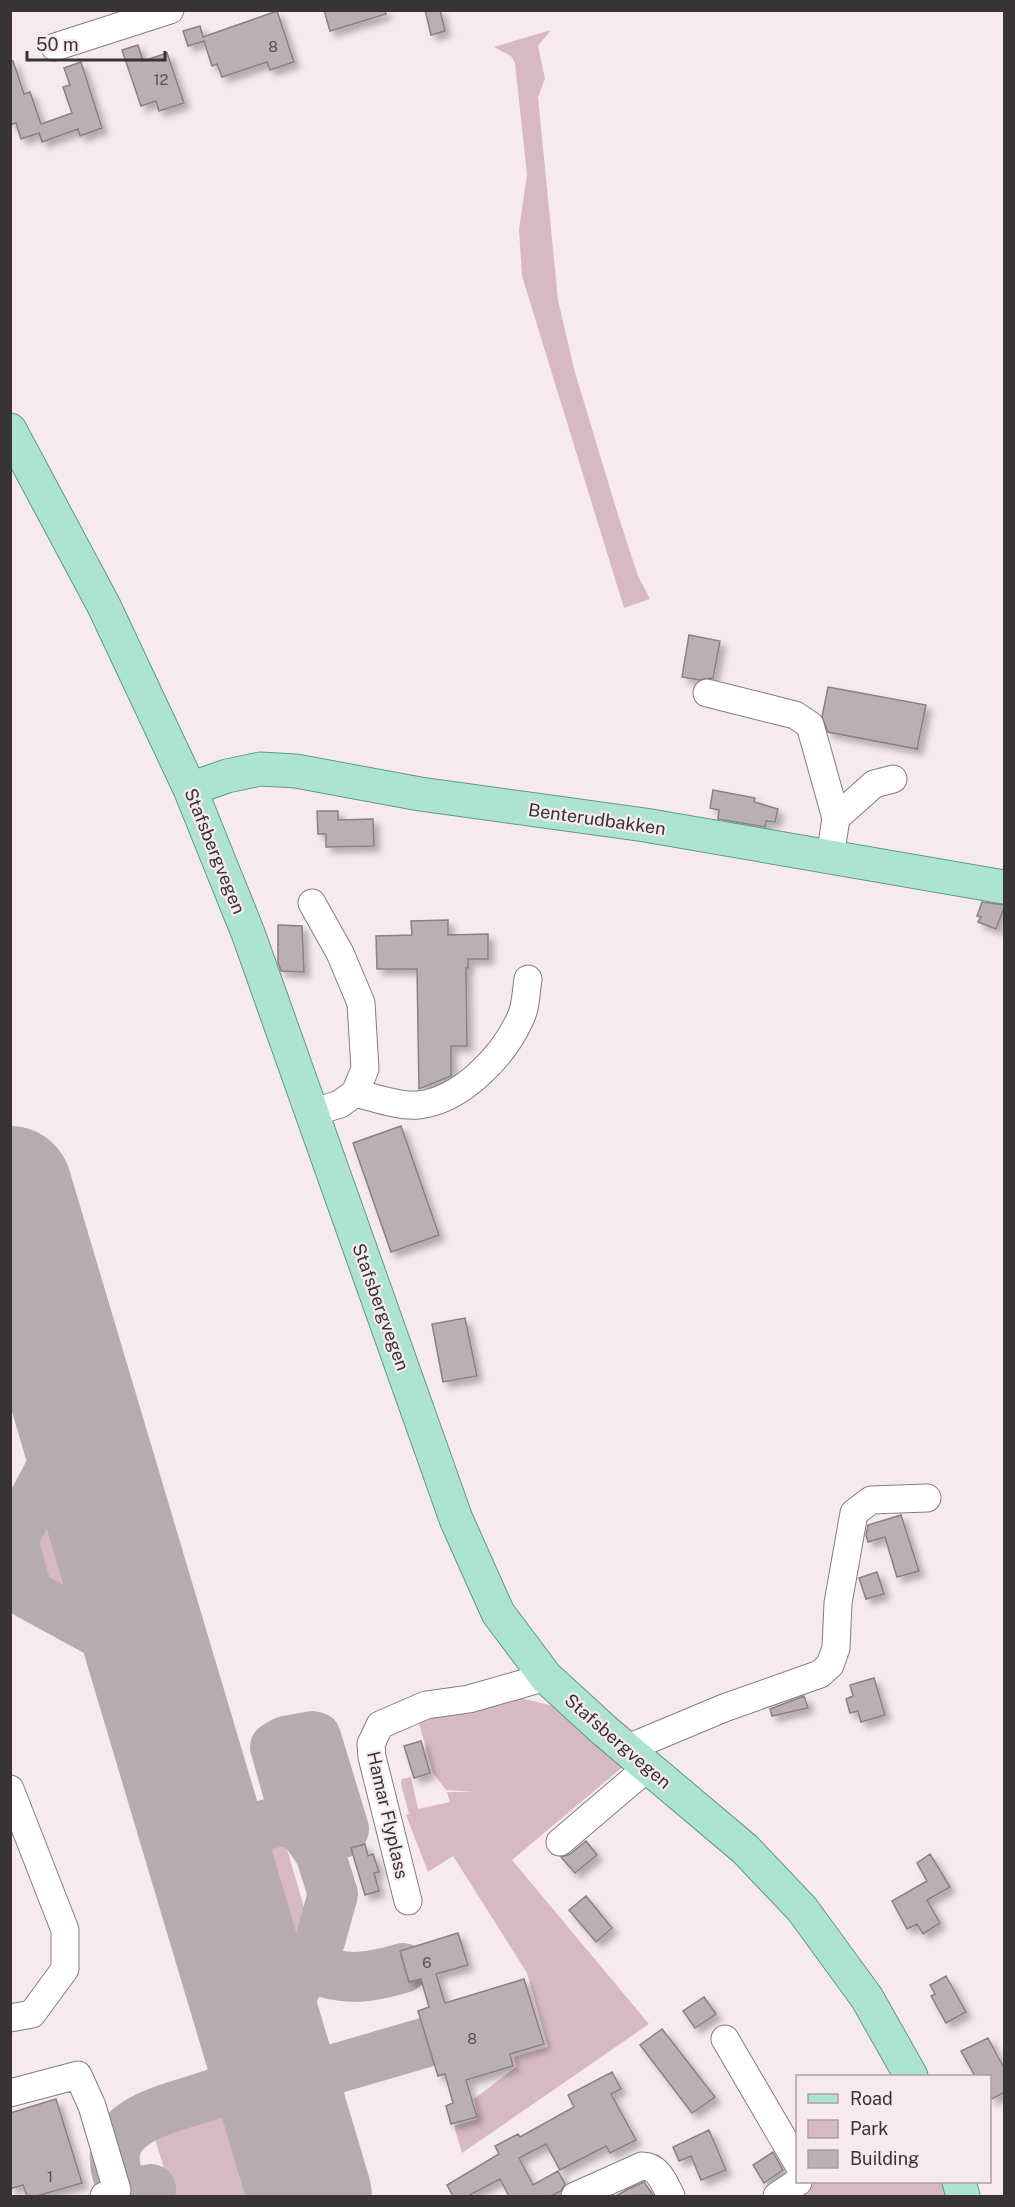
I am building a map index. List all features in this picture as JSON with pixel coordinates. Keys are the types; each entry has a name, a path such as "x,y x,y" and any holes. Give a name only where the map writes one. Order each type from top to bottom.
{"main road":[{"name":"Stafsbergvegen","path":"10,430 104,606 190,789 248,933 477,1570 498,1613 546,1677 636,1759 745,1849 802,1909 867,1998 910,2075"},
{"name":"Benterudbakken","path":"190,789 227,776 261,769 296,771 420,794 645,825 1005,887"}],"street":[{"path":"54,47 170,10"},
{"path":"707,693 795,715 810,725 836,819 830,858"},
{"path":"836,819 874,784 893,779"},
{"path":"311,1113 340,1104 355,1093 365,1069 361,1002 340,953 312,903"},
{"path":"355,1093 416,1106 447,1099 472,1081 507,1041 521,1018 528,979"},
{"path":"560,1842 655,1735 825,1669 830,1665 836,1648 838,1603 854,1513 871,1500 927,1498"},
{"name":"Hamar Flyplass","path":"408,1901 372,1757 371,1744 380,1725 391,1717 426,1705 485,1695 546,1677"},
{"path":"10,1789 65,1930 65,1969 32,2014 10,2018"},
{"path":"725,2039 796,2161"},
{"path":"10,2093 78,2075 92,2106 117,2190 104,2196"},
{"path":"575,2196 642,2166 651,2166 657,2171 671,2196"},
{"path":"777,2196 796,2182"}],"green space":[{"path":"551,30 538,46 545,79 538,97 558,300 574,369 618,515 638,576 650,599 624,608 522,276 519,229 527,175 515,63 511,56 494,47"},
{"path":"74,1443 130,1640 43,1593 26,1533"},
{"path":"515,1697 558,1707 625,1765 512,1860 649,2024 462,2153 454,2126 478,2119 474,2099 516,2067 514,2057 548,2047 527,1973 453,1856 428,1872 406,1815 409,1814 401,1784 402,1779 411,1777 418,1809 450,1802 447,1792 476,1792 446,1790 433,1773 417,1716"},
{"path":"285,1842 309,1925 309,1943 279,2000 268,2005 224,1860"},
{"path":"220,2103 248,2196 173,2196 152,2130 161,2120"},
{"path":"806,2183 950,2183 954,2196 787,2196"}],"building":[{"path":"324,10 385,10 386,14 330,31"},
{"path":"425,10 440,10 445,31 431,35"},
{"path":"277,11 294,62 270,70 267,62 222,77 217,64 212,66 204,41 188,46 183,31 200,26 203,37"},
{"path":"138,45 143,61 167,53 184,103 159,111 156,101 141,106 122,50"},
{"path":"10,61 13,61 24,94 30,92 41,124 72,113 63,87 70,85 64,68 81,62 102,128 80,136 78,129 42,142 39,133 21,139 16,123 10,125"},
{"path":"689,635 720,641 713,678 699,680 682,677"},
{"path":"828,687 926,705 917,749 828,732 822,717"},
{"path":"713,790 755,798 754,802 778,809 775,822 766,821 765,827 718,819 719,810 710,808"},
{"path":"317,811 338,811 338,820 373,819 374,846 326,847 326,834 318,834"},
{"path":"982,902 1005,905 996,929 978,922 981,917 977,916"},
{"path":"448,920 448,935 488,934 488,959 468,959 468,968 466,968 467,1046 451,1046 451,1076 419,1089 417,969 377,969 376,936 412,935 411,921"},
{"path":"278,925 302,926 304,972 281,971 278,962"},
{"path":"401,1126 439,1235 391,1252 353,1143"},
{"path":"465,1318 477,1376 443,1382 432,1324"},
{"path":"901,1515 919,1571 897,1577 885,1537 868,1542 866,1535 868,1525"},
{"path":"877,1572 884,1594 866,1599 859,1578"},
{"path":"874,1678 885,1715 861,1722 858,1711 850,1713 846,1699 853,1696 850,1685"},
{"path":"804,1696 808,1708 772,1716 770,1709"},
{"path":"421,1741 430,1773 414,1778 404,1746"},
{"path":"586,1841 597,1855 575,1873 561,1857 570,1854"},
{"path":"365,1844 368,1856 373,1854 379,1872 374,1873 379,1891 365,1895 351,1848"},
{"path":"930,1854 950,1887 927,1900 940,1923 923,1934 917,1924 907,1929 892,1901 927,1881 917,1863"},
{"path":"586,1896 612,1928 596,1942 569,1910"},
{"path":"458,1933 468,1965 436,1974 445,2003 524,1979 544,2044 510,2054 513,2066 466,2080 477,2117 451,2124 446,2106 453,2103 445,2074 438,2076 418,2011 429,2007 421,1979 409,1982 400,1951"},
{"path":"946,1976 966,2012 946,2023 931,1996 935,1994 930,1985"},
{"path":"704,1997 716,2014 695,2028 683,2011"},
{"path":"662,2029 715,2097 692,2113 640,2045"},
{"path":"988,2038 1005,2070 1005,2092 991,2099 991,2075 974,2075 961,2051"},
{"path":"612,2072 621,2089 611,2094 636,2140 610,2153 606,2146 560,2170 546,2144 519,2158 533,2185 558,2171 565,2184 561,2191 551,2196 509,2196 500,2179 468,2196 453,2196 447,2185 499,2154 495,2146 518,2134 520,2137 574,2107 568,2095"},
{"path":"56,2099 82,2183 37,2196 27,2196 23,2185 10,2189 10,2113"},
{"path":"709,2130 726,2170 701,2180 691,2156 679,2161 673,2147"},
{"path":"773,2152 783,2170 764,2183 753,2165"},
{"path":"644,2182 653,2195 616,2196 628,2189"}],"taxiway":[{"path":"79,1416 13,1539 28,1594 151,1661"},
{"path":"281,1821 291,1815 292,1807 275,1747 285,1741 316,1737 344,1829 342,1833 330,1837"},
{"path":"151,2189 130,2194 124,2191 115,2164 117,2144 129,2128 147,2117 236,2085 253,2074 268,2059 273,2032 320,1941 333,1894 320,1853 302,1827 285,1822 273,1823 221,1840 211,1839 201,1834"},
{"path":"307,1967 333,1975 355,1977 403,1968"},
{"path":"234,2086 243,2084 276,2086 427,2042"}],"runway":[{"path":"10,1188 310,2196"}]}
